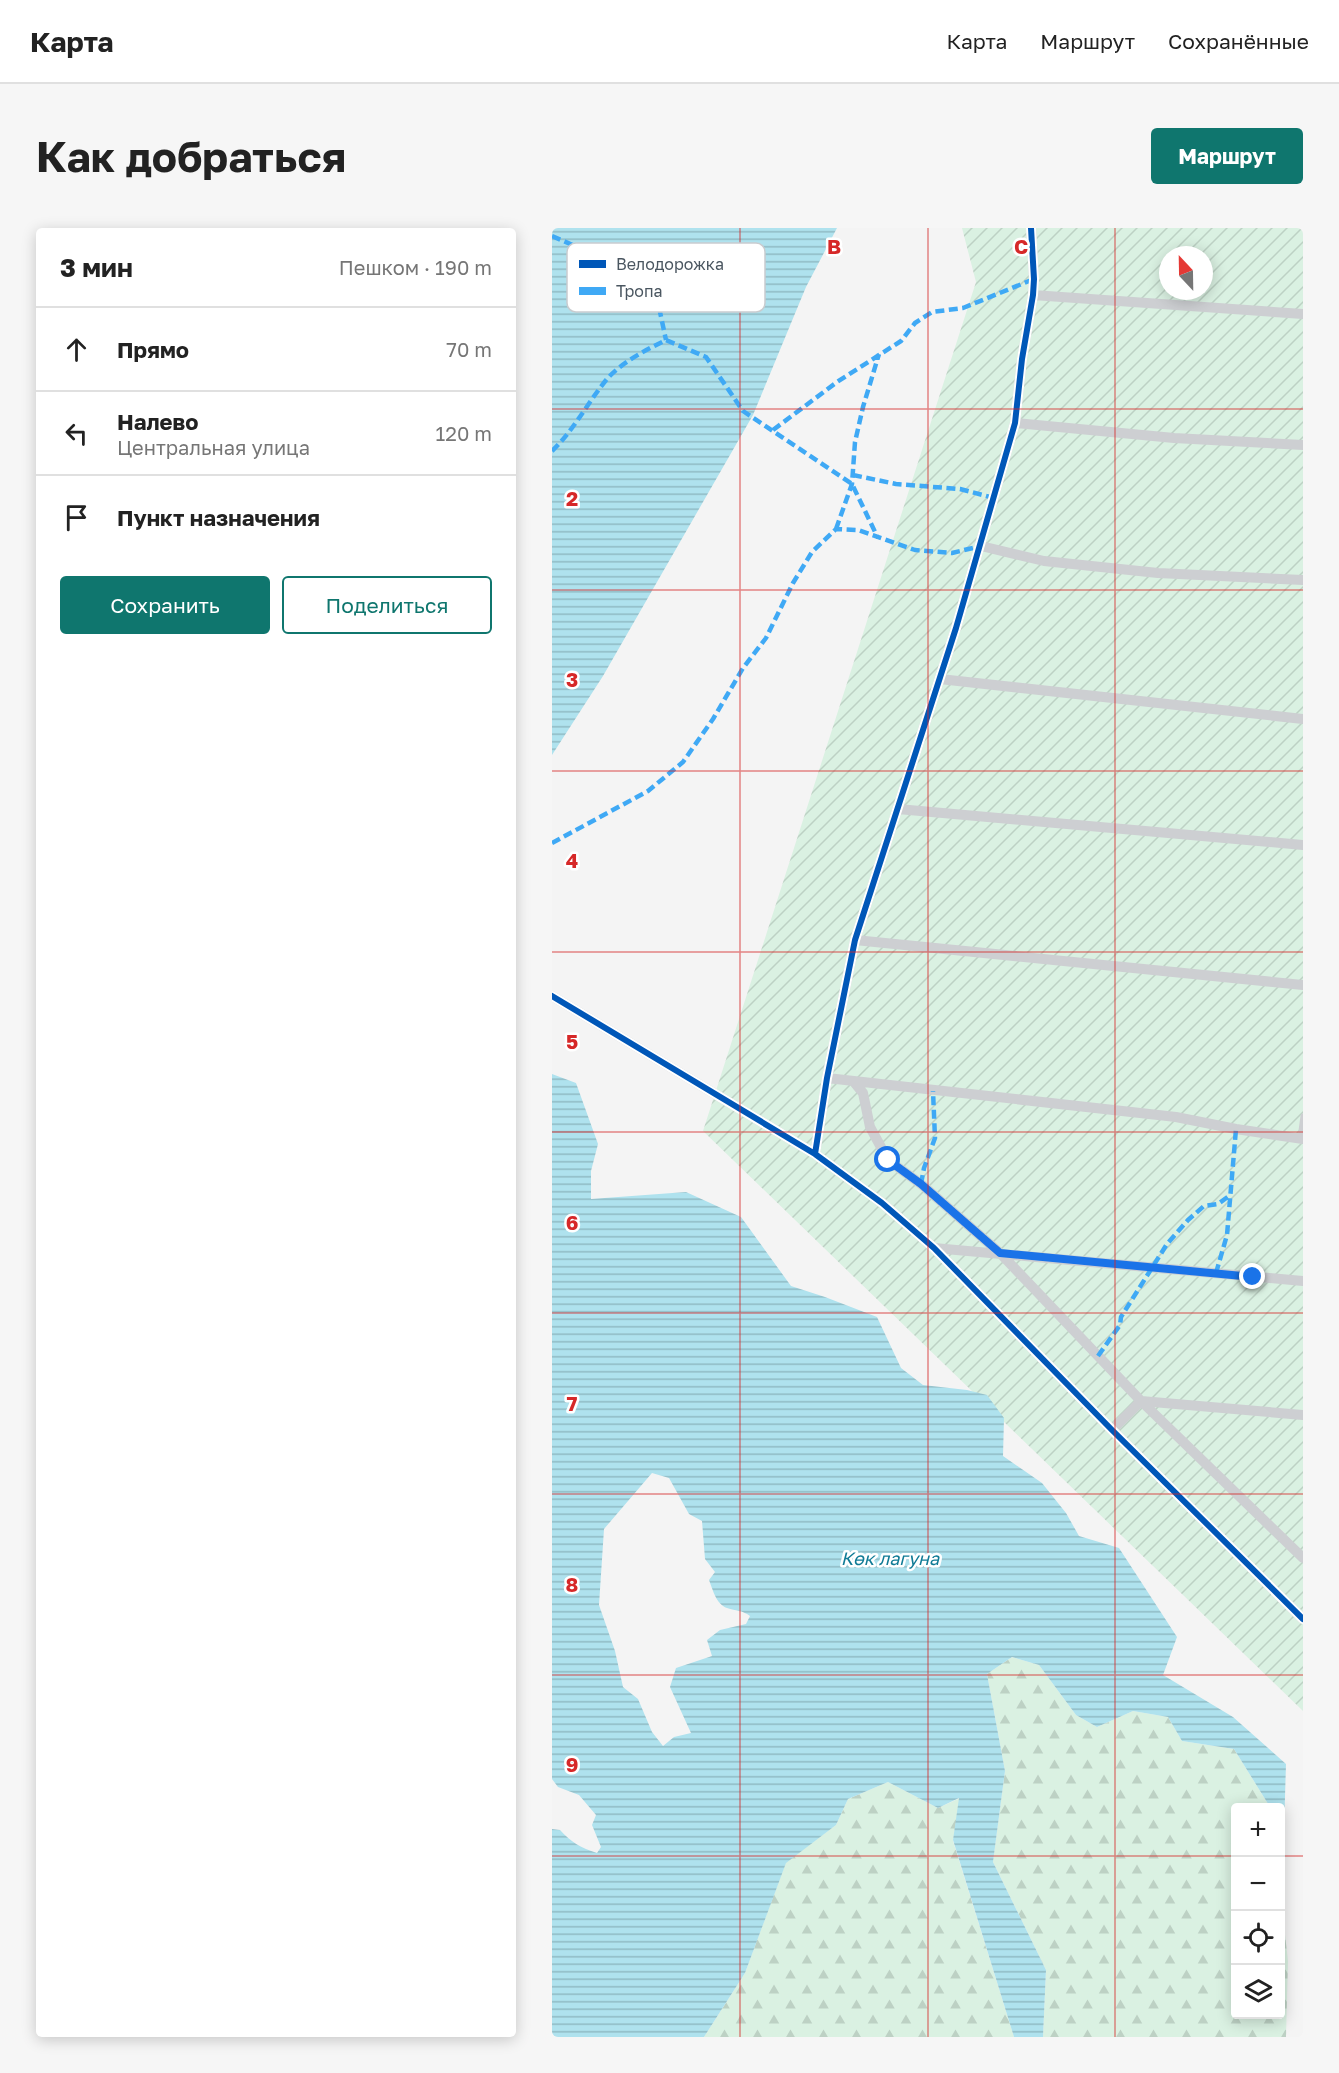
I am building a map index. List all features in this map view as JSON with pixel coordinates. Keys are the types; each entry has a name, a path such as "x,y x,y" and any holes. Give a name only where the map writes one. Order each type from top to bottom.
{"street":[{"path":"815,1154 827,1078 855,939 981,546 1015,423 1022,359 1034,295 1031,228"},
{"path":"1034,295 1303,314"},
{"path":"1015,423 1174,438 1303,445"},
{"path":"981,546 1044,561 1158,573 1303,580"},
{"path":"940,678 1303,719"},
{"path":"897,809 1303,845"},
{"path":"855,939 1303,985"},
{"path":"552,996 815,1154 882,1203 934,1248 1112,1430 1303,1619"},
{"path":"827,1078 1176,1117 1301,1139"},
{"path":"854,1082 863,1093 870,1126 888,1160 921,1184 1000,1253 1141,1401 1298,1546 1303,1558"},
{"path":"934,1248 1303,1281"},
{"path":"1112,1430 1141,1401 1303,1415"}],"lane":[{"path":"1301,1139 1303,1116"}],"green space":[{"path":"962,228 1303,228 1303,1711 703,1131 976,282"},
{"path":"1012,1657 1039,1665 1076,1715 1097,1727 1133,1711 1168,1717 1182,1741 1234,1749 1268,1803 1231,1803 1231,2019 1285,2019 1285,1934 1288,1961 1286,2037 1043,2037 1046,1970 993,1862 1005,1771 987,1674"},
{"path":"888,1782 938,1808 960,1798 953,1841 1014,2037 704,2037 745,1973 786,1862 836,1825 848,1799"}],"water":[{"path":"552,228 837,228 806,287 753,415 603,676 552,755"},
{"name":"Көк лагуна","path":"552,1074 576,1083 598,1144 591,1171 591,1199 686,1192 741,1217 791,1286 877,1317 901,1368 923,1385 967,1390 987,1395 1004,1418 1003,1456 1042,1483 1066,1513 1079,1536 1119,1548 1177,1637 1163,1675 1233,1717 1286,1764 1285,1803 1268,1803 1234,1749 1182,1741 1168,1717 1133,1711 1097,1727 1076,1715 1039,1665 1012,1657 987,1674 1005,1771 993,1862 1046,1970 1043,2037 1014,2037 953,1840 959,1798 938,1808 888,1782 848,1799 836,1825 786,1863 745,1973 704,2037 552,2037 552,1829 560,1830 572,1841 591,1851 597,1853 601,1847 592,1825 596,1815 579,1795 558,1787 552,1779","holes":["652,1473 669,1478 689,1514 702,1521 705,1559 715,1572 709,1580 718,1600 723,1606 750,1616 746,1624 720,1630 707,1640 712,1656 676,1668 670,1687 691,1733 674,1737 663,1746 652,1732 638,1699 623,1687 615,1651 599,1605 604,1529"]}],"marked path":[{"path":"552,236 568,243"},
{"path":"773,430 837,382 901,341 915,323 932,312 963,308 1034,279"},
{"path":"660,312 666,340"},
{"path":"552,451 613,373 635,357 666,340 706,357 743,411 852,484 878,538"},
{"path":"836,529 852,484 855,442 879,354"},
{"path":"853,475 896,484 960,489 994,498"},
{"path":"552,843 648,791 683,762 713,719 743,668 766,638 793,583 812,552 836,529 858,530 915,550 952,553 981,546"},
{"path":"921,1184 935,1138 933,1091"},
{"path":"1216,1273 1227,1235 1236,1129"},
{"path":"1098,1356 1120,1325 1121,1317 1167,1244 1204,1206 1218,1204 1229,1196"}],"cycle path":[{"path":"815,1154 827,1078 855,940 956,628 1015,423 1022,359 1033,295 1031,228"},
{"path":"552,996 815,1154 882,1203 934,1248 1112,1430 1303,1619"}],"route":[{"path":"888,1160 921,1184 1000,1253 1253,1277"}]}
